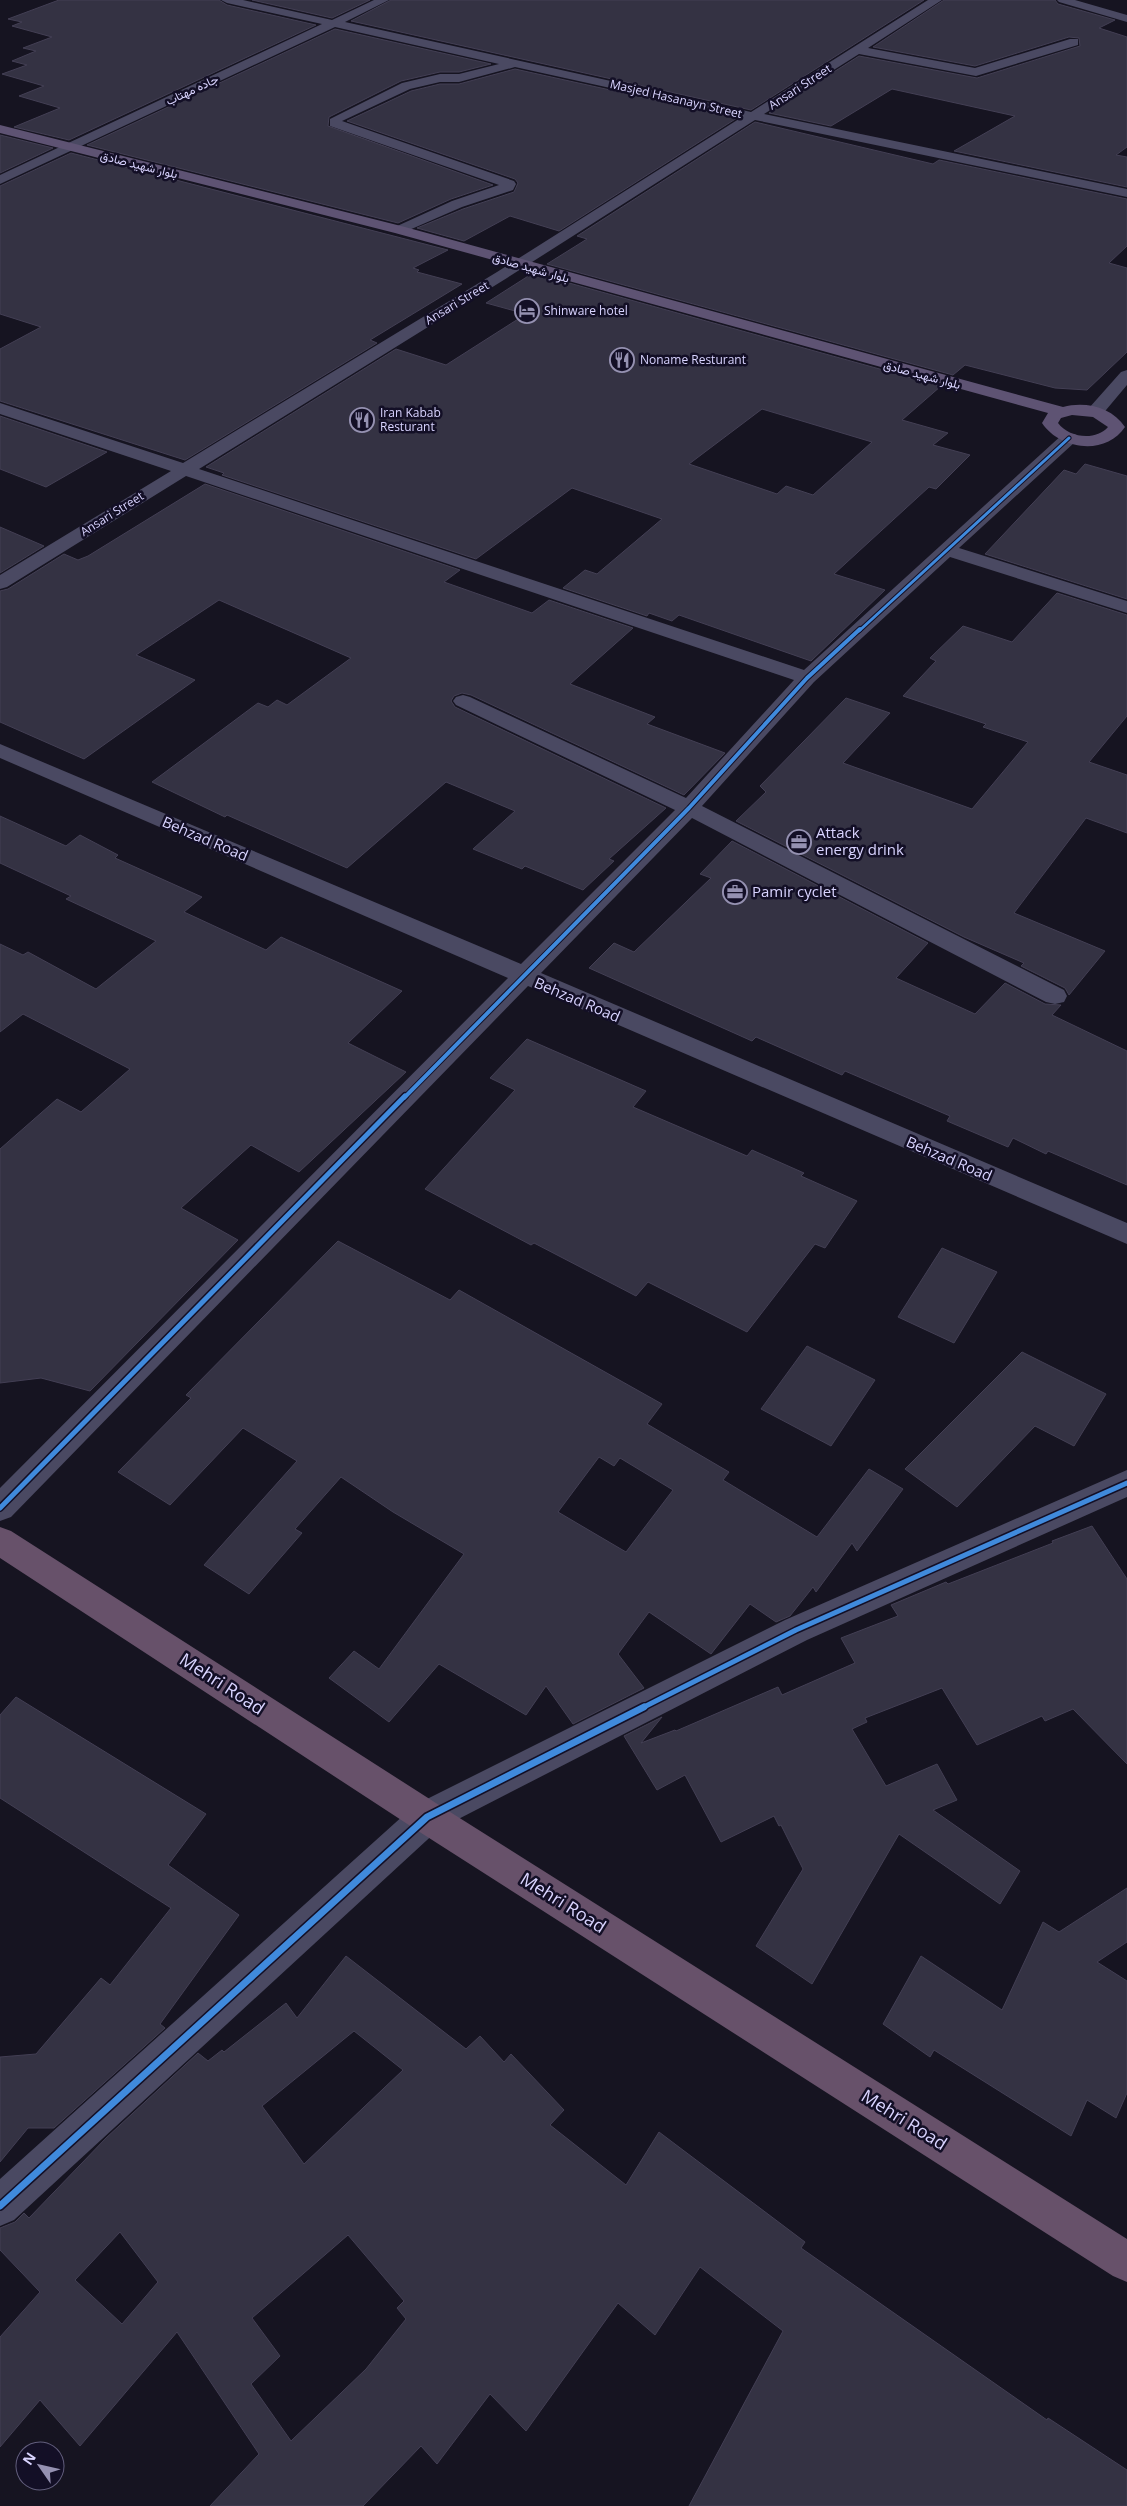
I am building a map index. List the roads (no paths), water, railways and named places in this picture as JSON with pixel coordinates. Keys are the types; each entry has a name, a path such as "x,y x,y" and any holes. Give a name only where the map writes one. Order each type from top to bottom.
{"highway":[{"name":"Mehri Road","path":"0,1541 427,1817 1127,2262"}],"main road":[{"name":"بلوار شهید صادق","path":"0,129 400,230 520,273 1056,418"},
{"path":"29,152 67,163"},
{"name":"بلوار شهید صادق","path":"483,270 502,275"},
{"name":"بلوار شهید صادق","path":"752,343 1056,418"},
{"path":"1116,432 1087,440 1069,438 1056,431 1056,418 1083,410 1095,412 1110,418 1116,432 1127,445"}],"street":[{"name":"Masjed Hasanayn Street","path":"226,0 516,62 754,116 1127,193"},
{"name":"جاده مهتاب","path":"0,180 383,0"},
{"name":"Ansari Street","path":"0,583 502,275 520,273 754,116 936,0"},
{"path":"1063,0 1127,19"},
{"path":"858,50 976,72 1074,42"},
{"path":"400,230 458,204 500,192 508,187 509,184 335,122 336,119 406,86 440,78 459,78 516,62"},
{"path":"1095,412 1127,375"},
{"path":"0,408 186,468 807,678"},
{"path":"0,1508 525,978 689,808 807,678 1069,438"},
{"path":"946,550 1127,607"},
{"path":"463,701 689,808 1054,996"},
{"name":"Behzad Road","path":"0,750 525,978 1127,1234"},
{"path":"0,2206 427,1817 796,1630 1127,1483"}],"place":[{"name":"Shinware hotel","path":"527,311"},
{"name":"Noname Resturant","path":"622,360"},
{"name":"Iran Kabab Resturant","path":"362,420"},
{"name":"Attack energy drink","path":"799,842"},
{"name":"Pamir cyclet","path":"735,892"}]}
